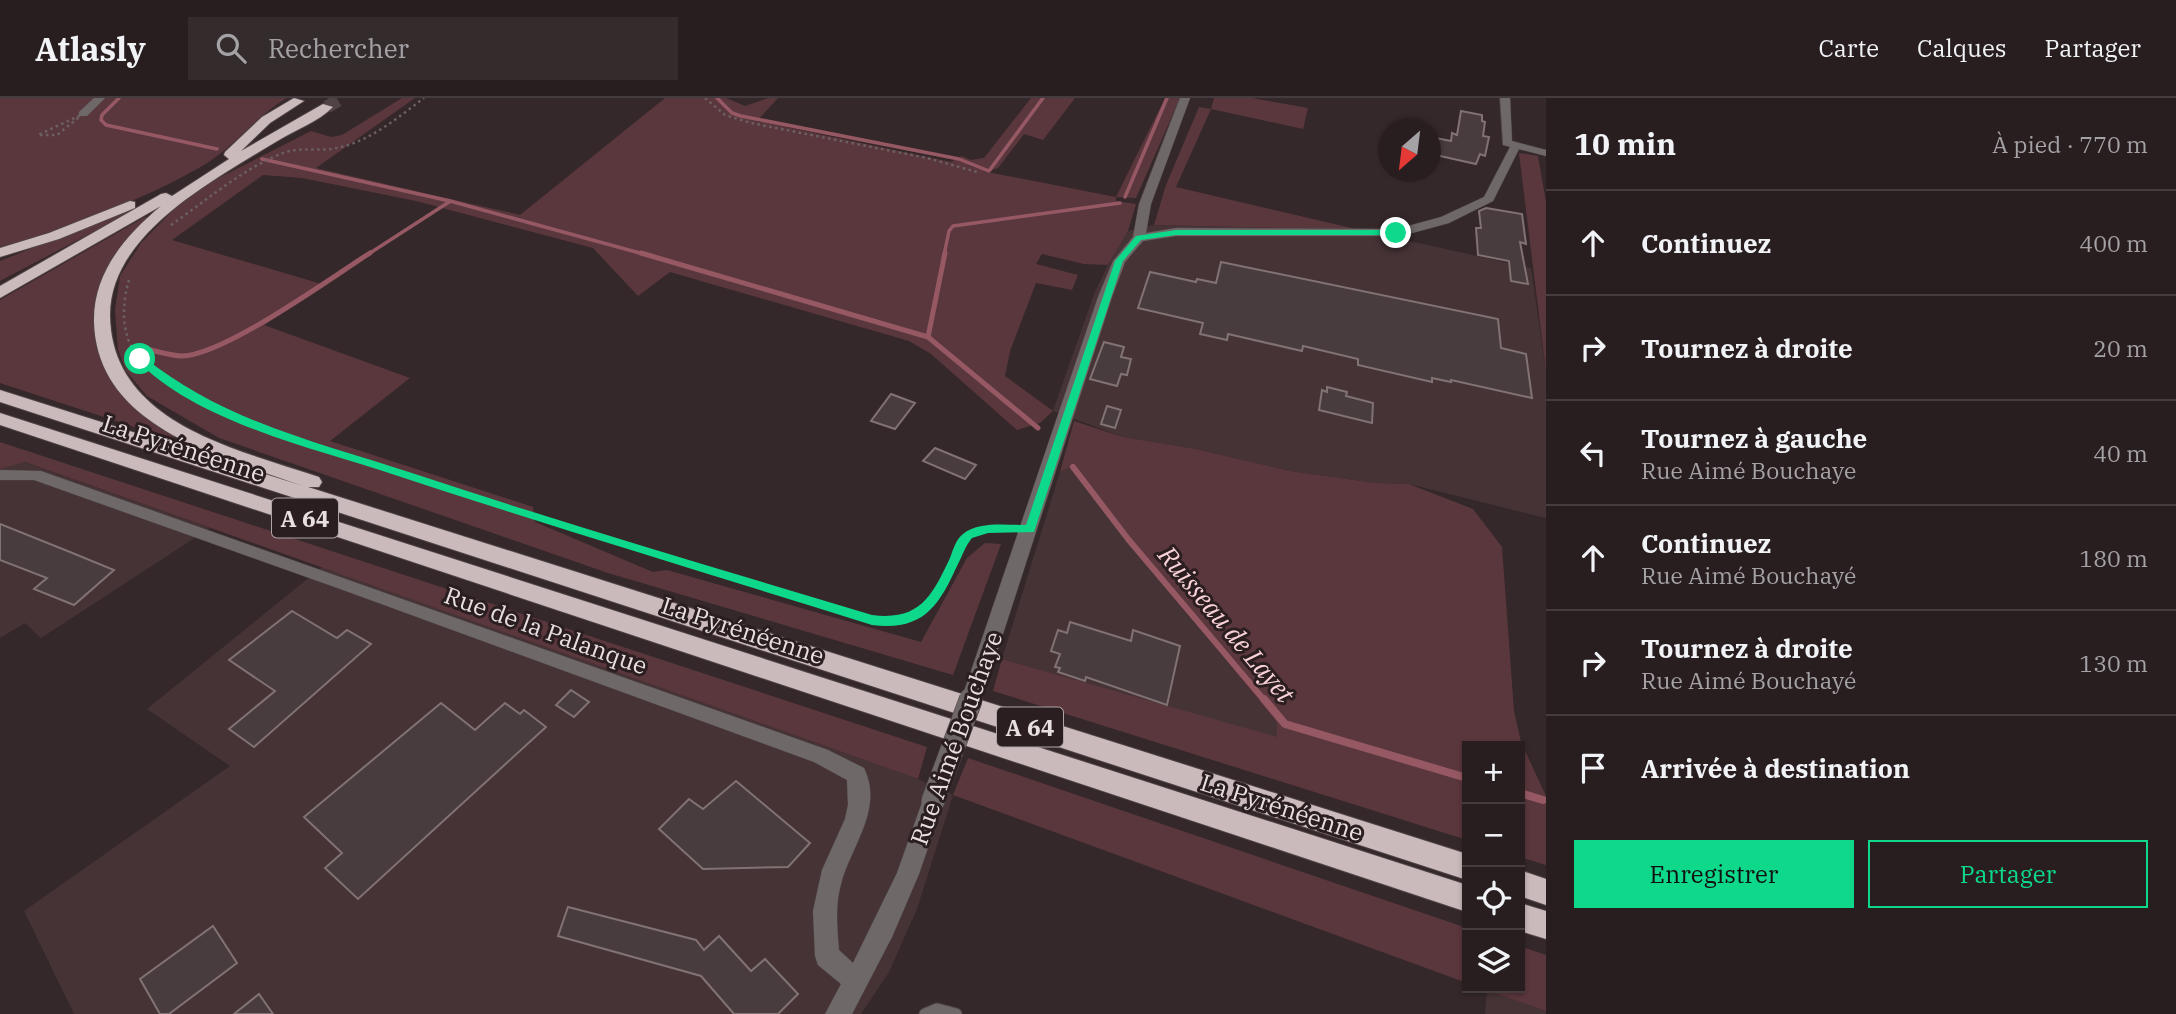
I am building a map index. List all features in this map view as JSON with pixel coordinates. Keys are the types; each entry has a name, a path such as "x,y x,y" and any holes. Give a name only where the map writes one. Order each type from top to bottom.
{"highway":[{"path":"298,101 266,120 218,168 157,217 130,245 110,274 101,309 104,345 120,383 137,402 162,419 213,445 346,496 360,512"},
{"path":"0,293 327,107"},
{"path":"0,253 119,210 218,168"},
{"name":"La Pyrénéenne","path":"0,396 1462,865"},
{"name":"La Pyrénéenne","path":"0,419 1462,897"},
{"path":"1525,885 1546,892"},
{"path":"1525,918 1546,925"}],"street":[{"path":"83,114 100,98"},
{"path":"1185,98 1145,204 1139,238 1176,232 1396,233 1445,220 1489,199 1516,147"},
{"path":"1505,98 1507,142 1516,147 1546,153"},
{"name":"Rue Aimé Bouchaye","path":"838,1014 884,929 908,874 1030,529 1119,261 1139,238"},
{"name":"Rue de la Palanque","path":"0,475 35,475 310,571 821,756 857,775 861,791 858,818 829,885 825,927 827,956 855,981"}],"lane":[{"path":"925,1014 937,1009 956,1014"}],"path":[{"path":"165,230 236,180 274,158 294,149 323,149 352,144 368,137 424,98"},
{"path":"705,98 725,115 751,123 928,158 977,172"},
{"path":"83,114 57,136 48,138 38,135 49,128 83,114"},
{"path":"130,277 126,289 125,321 134,351 165,379 214,408 243,421 478,499 872,620 886,622 904,619 924,610 938,596 968,535 988,529 1030,529"}],"shaded area":[{"path":"0,98 287,98 265,113 226,149 181,178 105,212 0,247"},
{"path":"402,98 415,98 316,168 520,215 665,98 726,98 745,106 768,98 778,98 757,121 951,162 962,156 971,160 984,158 1031,98 1075,98 1043,140 1024,134 998,168 987,172 1116,197 1116,201 1136,204 1128,231 1108,265 1084,264 1042,254 1036,264 1078,275 1072,290 1036,283 1010,351 1005,376 1053,411 1040,423 1017,430 931,354 909,341 670,272 638,296 593,248 416,201 302,178 263,175 172,240 325,285 264,325 410,378 330,441 533,507 535,522 653,572 667,570 921,642 967,558 985,543 1001,544 953,675 608,573 219,438 147,396 126,371 118,350 115,310 120,276 141,243 173,210 207,184 311,131 331,137 342,135"},
{"path":"1165,98 1180,98 1136,198 1116,197"},
{"path":"1214,98 1252,98 1308,108 1303,129 1211,109"},
{"path":"1199,107 1211,109 1176,187 1360,230 1154,225 1166,185"},
{"path":"1519,153 1538,156 1546,202 1546,372"},
{"path":"127,210 131,212 0,281 0,261"},
{"path":"145,217 150,218 95,313 98,346 111,380 142,413 175,437 171,439 0,383 0,300"},
{"path":"1154,225 1360,230 1531,268 1546,372 1546,518 1409,484 1375,483 1290,471 1196,449 1123,437 1053,411 1094,294 1108,265 1128,231"},
{"path":"1074,421 1123,437 1196,449 1290,471 1375,483 1409,484 1473,509 1502,547 1514,711 1521,741 1462,741 1462,838 993,691 1002,659 1277,737 1277,723 1069,468 1060,472"},
{"path":"0,442 927,747 918,779 25,462 0,469"},
{"path":"24,462 210,528 41,638 25,623 0,638 0,469"},
{"path":"1069,468 1277,723 1277,738 1002,659 1060,472"},
{"path":"322,567 918,779 953,795 917,909 889,972 861,1014 74,1014 24,911 230,766 147,709"},
{"path":"1525,751 1546,796 1546,865 1525,859"},
{"path":"968,758 1462,926 1462,981 953,795"},
{"path":"1525,948 1546,955 1546,1011 1494,993 1525,993"},
{"path":"1487,993 1495,993 1546,1011 1546,1014 1485,1014"}],"building":[{"path":"1461,111 1482,115 1482,121 1485,122 1483,136 1489,137 1485,156 1480,154 1476,164 1441,156 1441,139 1451,141 1452,133 1457,135"},
{"path":"1486,208 1522,214 1526,244 1520,242 1528,284 1511,281 1509,261 1478,255 1476,228 1481,228 1479,211"},
{"path":"1221,262 1498,319 1501,348 1526,354 1532,398 1451,380 1432,378 1432,382 1358,365 1358,359 1303,346 1302,351 1228,334 1227,340 1200,334 1203,323 1138,308 1150,272 1196,282 1197,279 1216,283"},
{"path":"1104,342 1124,347 1121,357 1131,359 1127,375 1121,374 1117,386 1090,379"},
{"path":"1327,387 1347,392 1346,396 1373,403 1372,423 1319,410 1322,390 1327,392"},
{"path":"891,394 915,403 895,429 871,421"},
{"path":"1107,406 1121,410 1115,428 1101,424"},
{"path":"935,448 976,465 965,479 923,461"},
{"path":"0,524 114,570 74,605 34,589 47,578 0,560"},
{"path":"292,611 337,638 347,630 371,644 254,747 229,729 275,691 229,660"},
{"path":"1070,622 1131,641 1133,630 1180,646 1167,705 1086,677 1085,681 1058,672 1060,668 1055,667 1060,654 1051,651 1058,630 1067,633"},
{"path":"571,690 589,702 574,717 556,705"},
{"path":"441,703 475,730 505,703 520,714 524,710 546,727 358,899 325,868 342,853 304,817"},
{"path":"736,781 810,843 788,867 703,869 659,829 689,799 703,809"},
{"path":"568,907 696,940 704,950 719,936 751,971 765,959 798,994 778,1014 734,1014 701,976 558,936"},
{"path":"213,926 237,963 169,1014 160,1014 140,979"},
{"path":"259,994 273,1014 234,1014"}],"waterway":[{"path":"119,98 102,115 101,120 106,125 217,149"},
{"name":"Ruisseau de Layet","path":"717,98 732,113 741,116 959,159 989,171 1043,98"},
{"path":"1125,197 1167,98"},
{"path":"262,159 450,201 647,255"},
{"path":"367,255 449,202"},
{"path":"944,255 949,231 953,226 1120,203"},
{"path":"641,253 928,337"},
{"path":"928,337 945,253"},
{"path":"138,347 181,356 199,353 222,344 304,297 367,255"},
{"name":"Ruisseau de Layet","path":"928,337 1038,428"},
{"name":"Ruisseau de Layet","path":"1073,467 1128,539 1265,701"},
{"name":"Ruisseau de Layet","path":"1264,699 1285,724 1462,777"},
{"name":"Ruisseau de Layet","path":"1525,795 1543,800"}],"tunnel":[{"path":"327,107 342,98"}],"route":[{"path":"140,359 165,379 205,404 243,421 478,499 872,620 886,622 904,619 924,610 938,596 968,535 988,529 1030,529 1105,297 1119,261 1139,238 1176,232 1396,233"}]}
